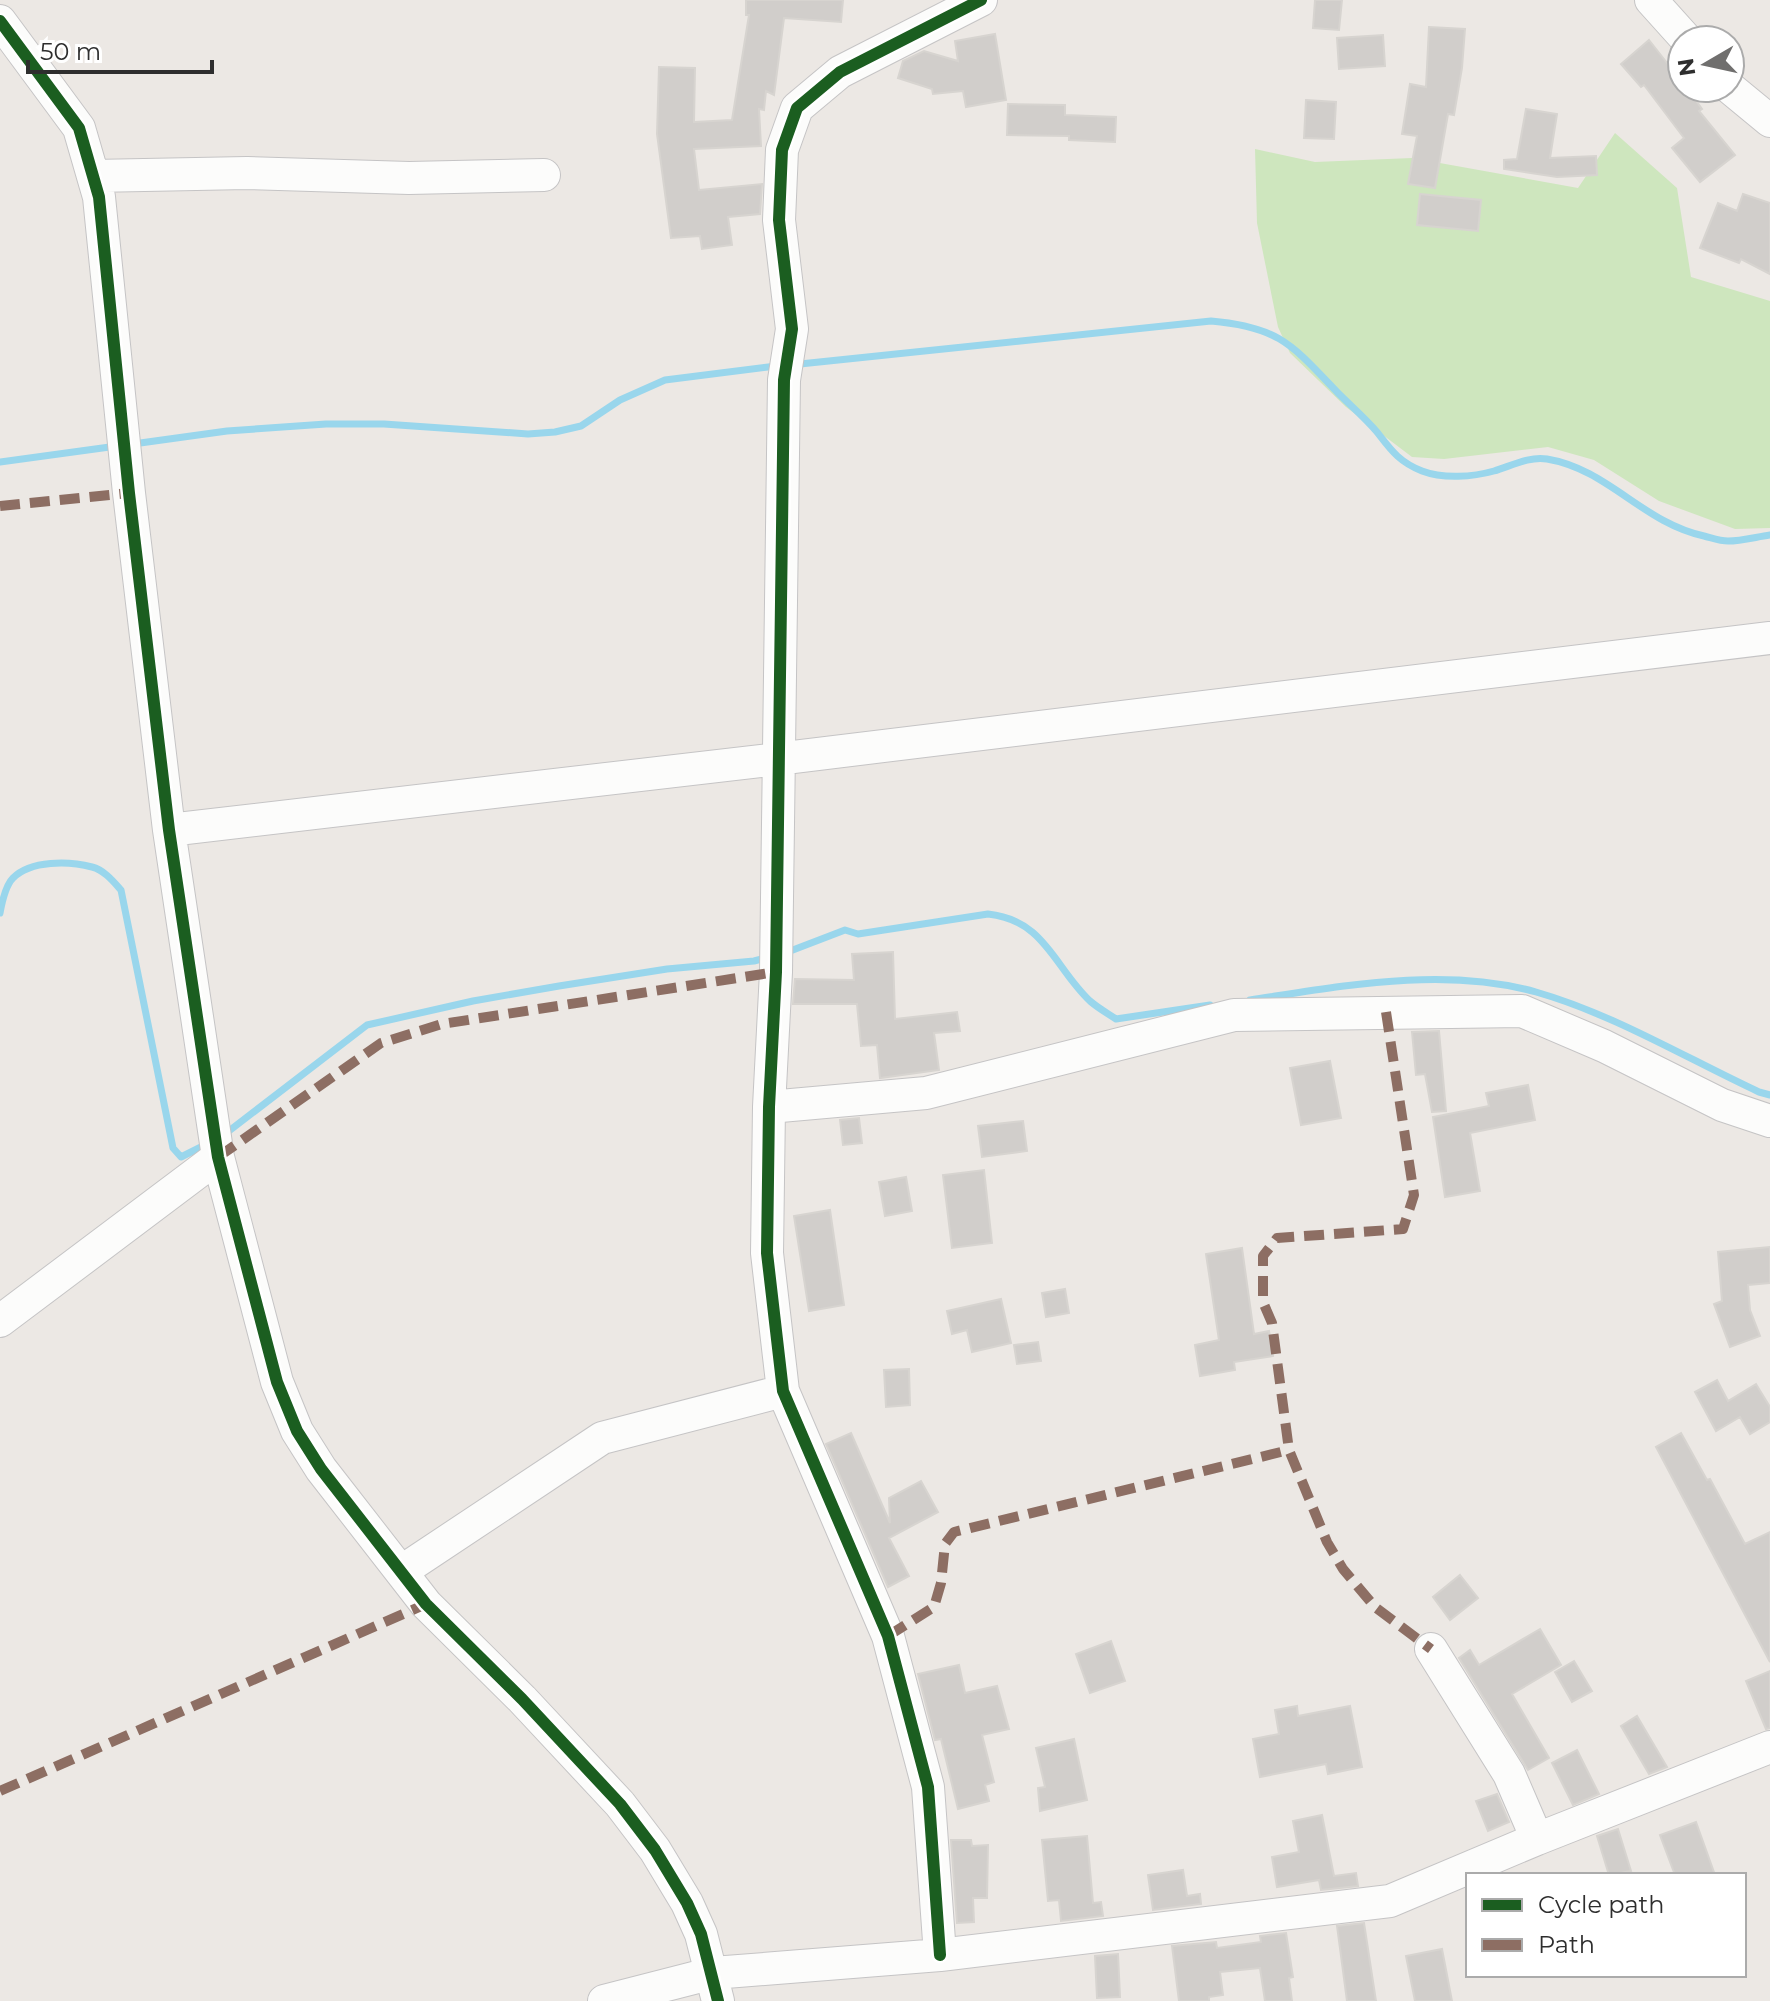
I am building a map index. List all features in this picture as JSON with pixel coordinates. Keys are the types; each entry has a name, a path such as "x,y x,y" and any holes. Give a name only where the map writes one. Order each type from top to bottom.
{"street":[{"path":"940,1955 928,1787 892,1651 783,1391 767,1253 769,1107 776,972 784,380 792,329 779,220 782,150 797,108 840,72 981,0"},
{"path":"1651,0 1673,24"},
{"path":"0,21 79,128 99,197 129,493 169,830 218,1157 277,1382 297,1431 321,1469 439,1618 522,1699 620,1804 655,1850 687,1903 701,1934 716,1987"},
{"path":"1746,101 1770,121"},
{"path":"93,176 247,173 409,178 544,175"},
{"path":"169,830 1770,638"},
{"path":"769,1107 926,1093 1234,1015 1522,1011 1604,1046 1722,1105 1770,1121"},
{"path":"0,1321 218,1157"},
{"path":"402,1571 602,1438 783,1391"},
{"path":"1431,1649 1509,1774 1537,1839"},
{"path":"604,2001 940,1955 1390,1901 1770,1747"}],"green space":[{"path":"1615,133 1677,188 1691,277 1770,301 1770,528 1735,529 1659,501 1594,460 1548,447 1444,459 1412,457 1346,407 1290,353 1278,327 1257,223 1255,149 1315,162 1412,158 1578,188"}],"building":[{"path":"746,0 843,0 841,22 784,18 774,95 766,91 764,110 759,109 761,146 694,149 699,190 762,184 760,214 728,217 732,245 702,249 700,236 671,238 657,134 659,67 695,68 694,122 732,120 749,15 746,15"},
{"path":"1315,0 1342,0 1339,30 1313,28"},
{"path":"1429,27 1465,29 1454,115 1448,114 1435,188 1408,184 1417,136 1402,134 1410,84 1426,87"},
{"path":"995,34 1006,100 966,107 963,91 933,94 932,89 898,78 903,61 924,51 958,61 955,41"},
{"path":"1383,35 1385,66 1339,69 1337,38"},
{"path":"1649,40 1666,62 1666,104 1698,104 1702,109 1699,111 1735,155 1700,182 1672,148 1684,138 1644,85 1641,87 1621,64"},
{"path":"1306,100 1336,102 1334,139 1304,138"},
{"path":"1008,104 1065,105 1065,115 1116,117 1115,142 1069,140 1069,136 1007,135"},
{"path":"1526,109 1557,114 1550,158 1596,156 1597,175 1557,177 1504,169 1504,160 1517,159"},
{"path":"1420,194 1481,200 1478,231 1417,225"},
{"path":"1743,194 1770,203 1770,274 1741,259 1739,263 1700,248 1718,203 1737,211"},
{"path":"893,952 895,1019 957,1012 960,1031 934,1033 939,1070 880,1078 877,1045 861,1046 857,1004 793,1004 795,979 854,980 852,954"},
{"path":"1439,1031 1446,1111 1432,1112 1425,1074 1416,1075 1412,1032"},
{"path":"1330,1061 1341,1118 1301,1125 1290,1068"},
{"path":"1528,1085 1535,1120 1470,1133 1480,1191 1445,1197 1433,1117 1489,1106 1486,1093"},
{"path":"859,1118 862,1143 843,1145 840,1120"},
{"path":"1023,1121 1027,1151 982,1157 978,1126"},
{"path":"984,1170 992,1243 952,1248 943,1175"},
{"path":"906,1177 912,1211 885,1216 879,1182"},
{"path":"830,1210 844,1305 809,1311 794,1216"},
{"path":"1770,1247 1770,1283 1748,1285 1750,1310 1760,1336 1730,1347 1714,1304 1722,1301 1718,1252"},
{"path":"1242,1248 1254,1334 1269,1331 1273,1356 1234,1362 1235,1370 1200,1376 1195,1345 1219,1340 1206,1254"},
{"path":"1065,1289 1069,1313 1046,1317 1042,1293"},
{"path":"1001,1299 1011,1343 972,1352 967,1330 952,1334 947,1311"},
{"path":"1038,1342 1041,1361 1017,1364 1014,1345"},
{"path":"909,1369 910,1405 886,1407 884,1370"},
{"path":"1717,1380 1728,1401 1756,1384 1770,1407 1770,1422 1750,1434 1740,1417 1716,1431 1695,1392"},
{"path":"851,1433 890,1523 889,1498 921,1481 938,1512 889,1538 909,1576 888,1587 826,1444"},
{"path":"1681,1433 1745,1544 1770,1532 1770,1662 1656,1447"},
{"path":"1460,1575 1478,1598 1450,1620 1433,1597"},
{"path":"1540,1629 1561,1665 1512,1694 1549,1758 1528,1770 1459,1658 1470,1650 1479,1665"},
{"path":"1111,1641 1125,1681 1090,1693 1076,1654"},
{"path":"1574,1661 1592,1691 1572,1702 1555,1672"},
{"path":"959,1665 965,1693 997,1686 1009,1729 982,1735 994,1782 985,1785 989,1801 958,1809 941,1739 935,1740 918,1674"},
{"path":"1770,1671 1770,1728 1766,1729 1746,1681"},
{"path":"1297,1706 1298,1716 1350,1706 1362,1767 1328,1774 1326,1764 1260,1777 1253,1739 1279,1734 1275,1710"},
{"path":"1637,1716 1667,1767 1649,1774 1621,1726"},
{"path":"1074,1739 1087,1800 1040,1811 1038,1788 1045,1787 1036,1748"},
{"path":"1577,1750 1599,1794 1573,1805 1552,1763"},
{"path":"1497,1794 1509,1822 1488,1831 1476,1801"},
{"path":"1322,1815 1334,1876 1356,1873 1358,1886 1321,1890 1319,1880 1277,1887 1272,1857 1299,1852 1293,1821"},
{"path":"1696,1822 1714,1873 1674,1873 1660,1835"},
{"path":"1618,1829 1631,1871 1608,1873 1597,1836"},
{"path":"1087,1836 1093,1903 1101,1902 1103,1916 1061,1921 1059,1900 1048,1901 1042,1840"},
{"path":"951,1840 971,1840 972,1846 988,1845 987,1898 973,1898 974,1922 957,1923"},
{"path":"1183,1870 1187,1896 1200,1894 1201,1904 1153,1910 1148,1875"},
{"path":"1364,1923 1376,2001 1347,2001 1337,1926"},
{"path":"1286,1933 1293,1977 1289,1978 1292,2001 1265,2001 1260,1968 1220,1972 1223,1995 1209,1997 1209,2001 1179,2001 1172,1946 1216,1942 1217,1948 1261,1942 1260,1936"},
{"path":"1442,1949 1452,2001 1415,2001 1406,1956"},
{"path":"1118,1954 1120,1997 1097,1998 1095,1956"}],"waterway":[{"path":"800,364 1211,321 1234,324 1269,334 1296,351 1368,422 1396,455 1422,471 1468,476 1527,460 1547,459 1589,473 1662,520 1682,529 1725,541 1770,535"},
{"path":"133,444 227,431 326,424 384,424 528,434 555,432 581,426 620,400 665,380 776,366"},
{"path":"0,462 117,446"},
{"path":"0,913 6,889 13,878 40,865 62,863 96,868 121,890 173,1148 181,1157 207,1144"},
{"path":"785,953 845,930 858,934 988,914 1007,918 1036,935 1090,1001 1116,1019 1210,1005"},
{"path":"225,1134 367,1025 473,1001 559,986 769,957"},
{"path":"1250,1000 1393,981 1430,979 1501,984 1536,992 1593,1012 1770,1095"}],"marked path":[{"path":"0,506 129,493"},
{"path":"218,1157 381,1043 442,1024 776,972"},
{"path":"1386,1012 1414,1195 1403,1229 1277,1238 1263,1256 1263,1302 1272,1323 1289,1450 1327,1542 1343,1569 1375,1607 1431,1649"},
{"path":"888,1636 934,1607 941,1583 945,1544 954,1532 1289,1450"},
{"path":"0,1791 426,1604"}],"cycle path":[{"path":"940,1955 928,1787 888,1636 783,1391 767,1253 769,1107 776,972 784,380 792,329 779,220 782,150 797,108 840,72 981,0"},
{"path":"0,21 79,128 99,197 129,493 169,830 218,1157 277,1382 297,1431 321,1469 426,1604 522,1699 620,1804 655,1850 687,1903 701,1934 718,2001"}]}
